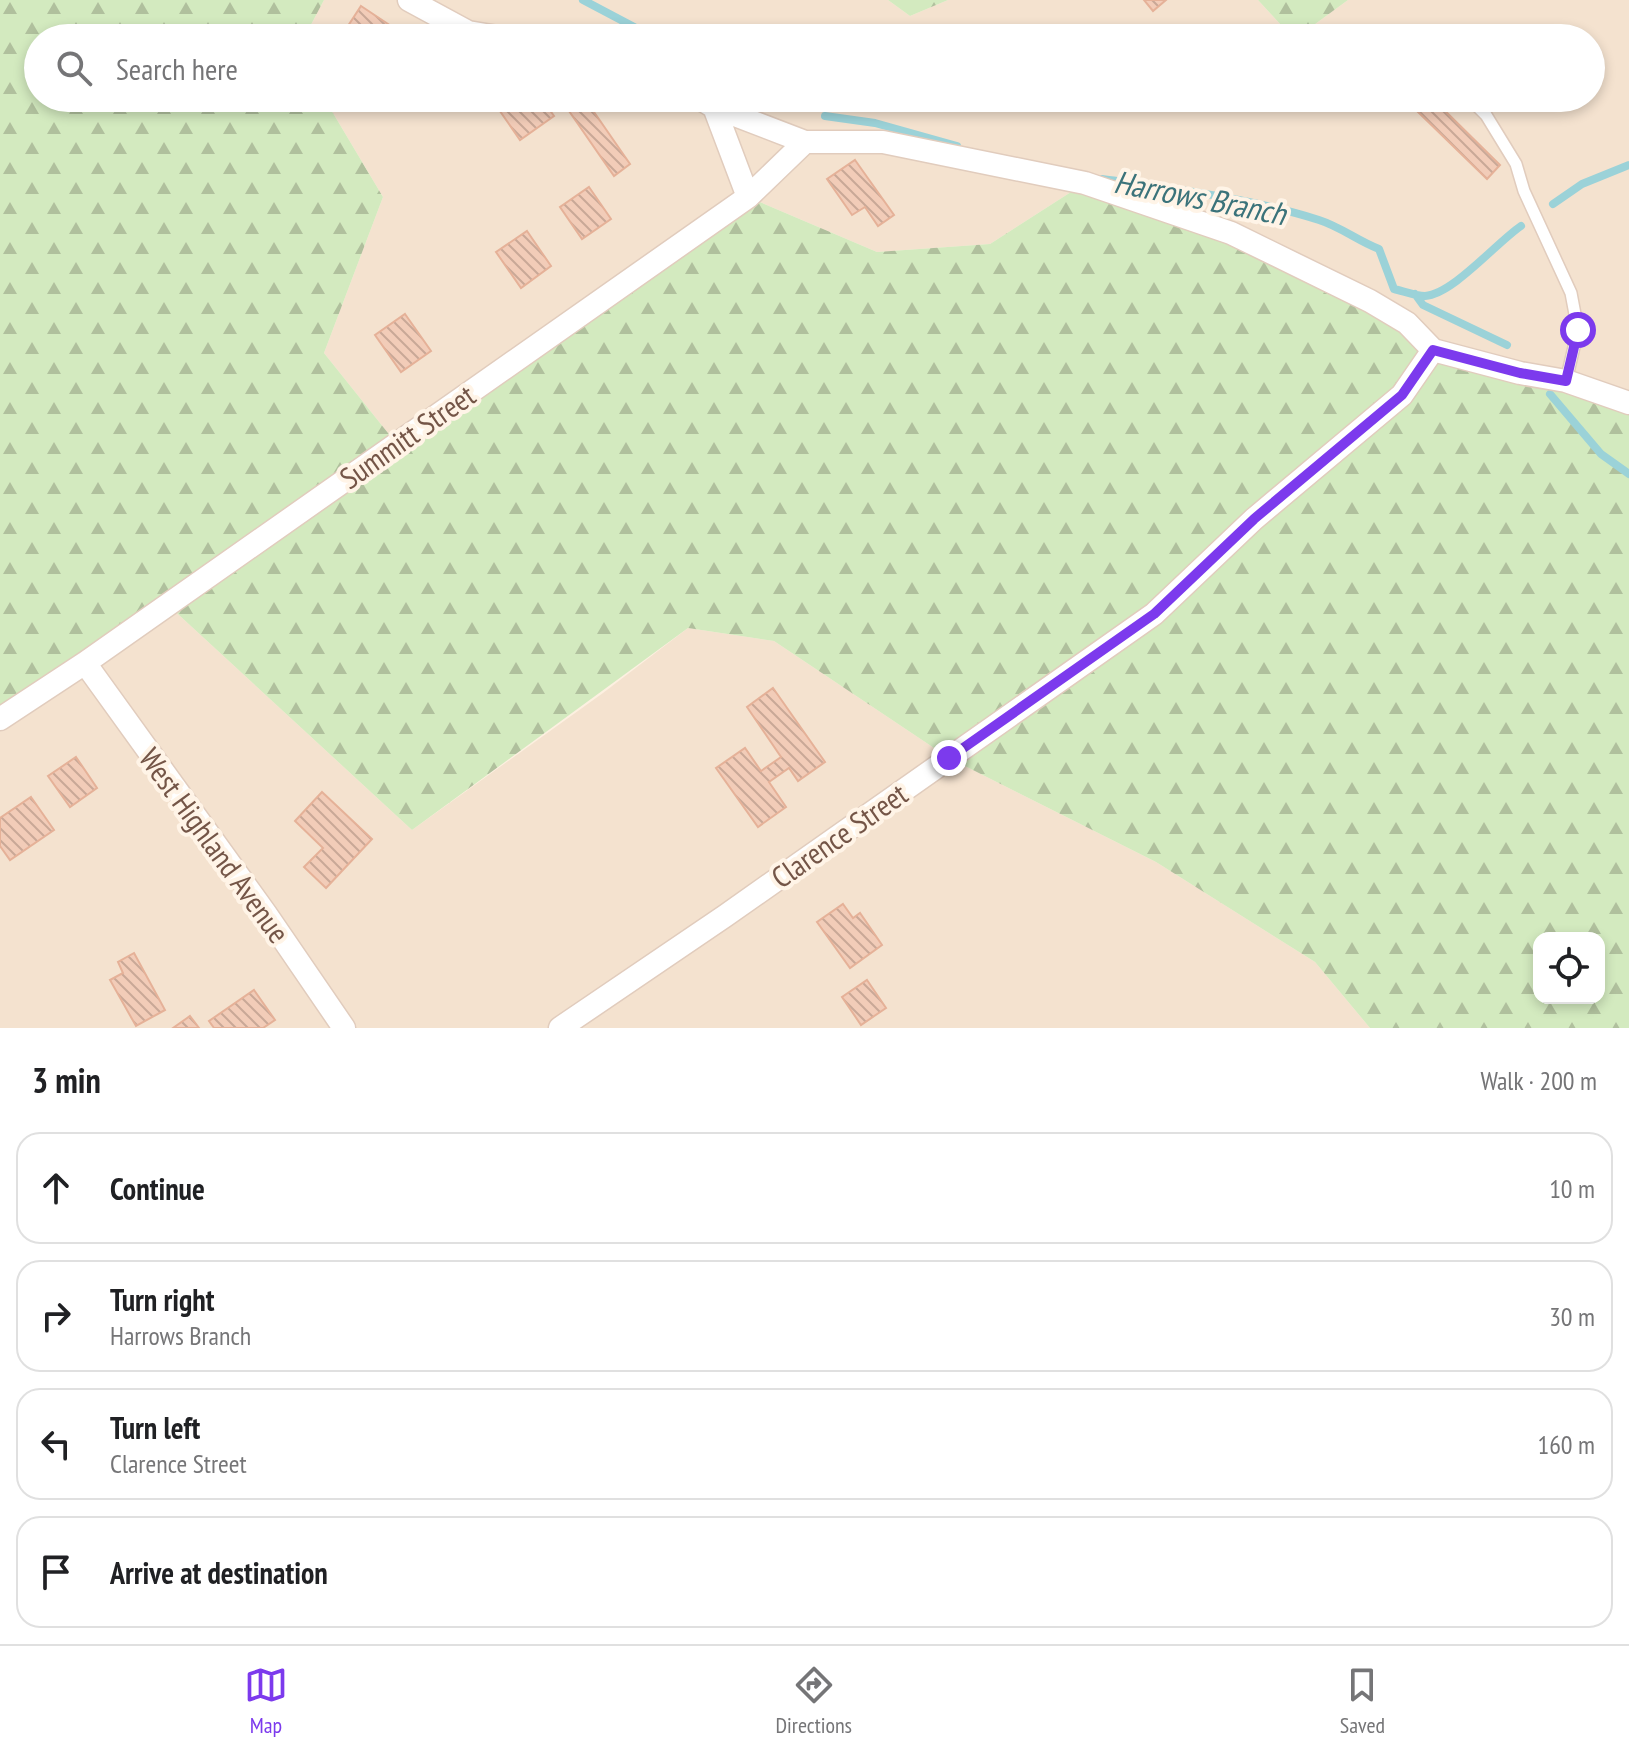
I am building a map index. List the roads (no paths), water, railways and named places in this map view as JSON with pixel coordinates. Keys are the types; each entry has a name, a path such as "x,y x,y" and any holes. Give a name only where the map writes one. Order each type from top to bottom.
{"street":[{"path":"409,0 453,24"},
{"path":"710,112 748,197"},
{"path":"731,112 805,142 883,142 1085,183 1231,233 1370,301 1407,323 1433,350 1520,373 1566,381 1629,403"},
{"name":"Summitt Street","path":"0,719 85,663 748,197 805,142"},
{"name":"Clarence Street","path":"560,1028 1154,614 1254,519 1402,395 1433,350"},
{"name":"West Highland Avenue","path":"85,663 266,914 334,1024"}],"lane":[{"path":"1483,112 1516,164 1524,191 1571,293 1578,330 1566,381"}],"waterway":[{"name":"Harrows Branch","path":"583,0 628,24"},
{"name":"Harrows Branch","path":"825,116 875,123 957,146"},
{"name":"Harrows Branch","path":"1553,204 1582,184 1629,165"},
{"name":"Harrows Branch","path":"1102,179 1239,200 1327,223 1379,249 1394,289 1421,296 1448,287 1521,226"},
{"path":"1415,294 1423,305 1507,345"},
{"path":"1550,394 1601,454 1629,474"}]}
